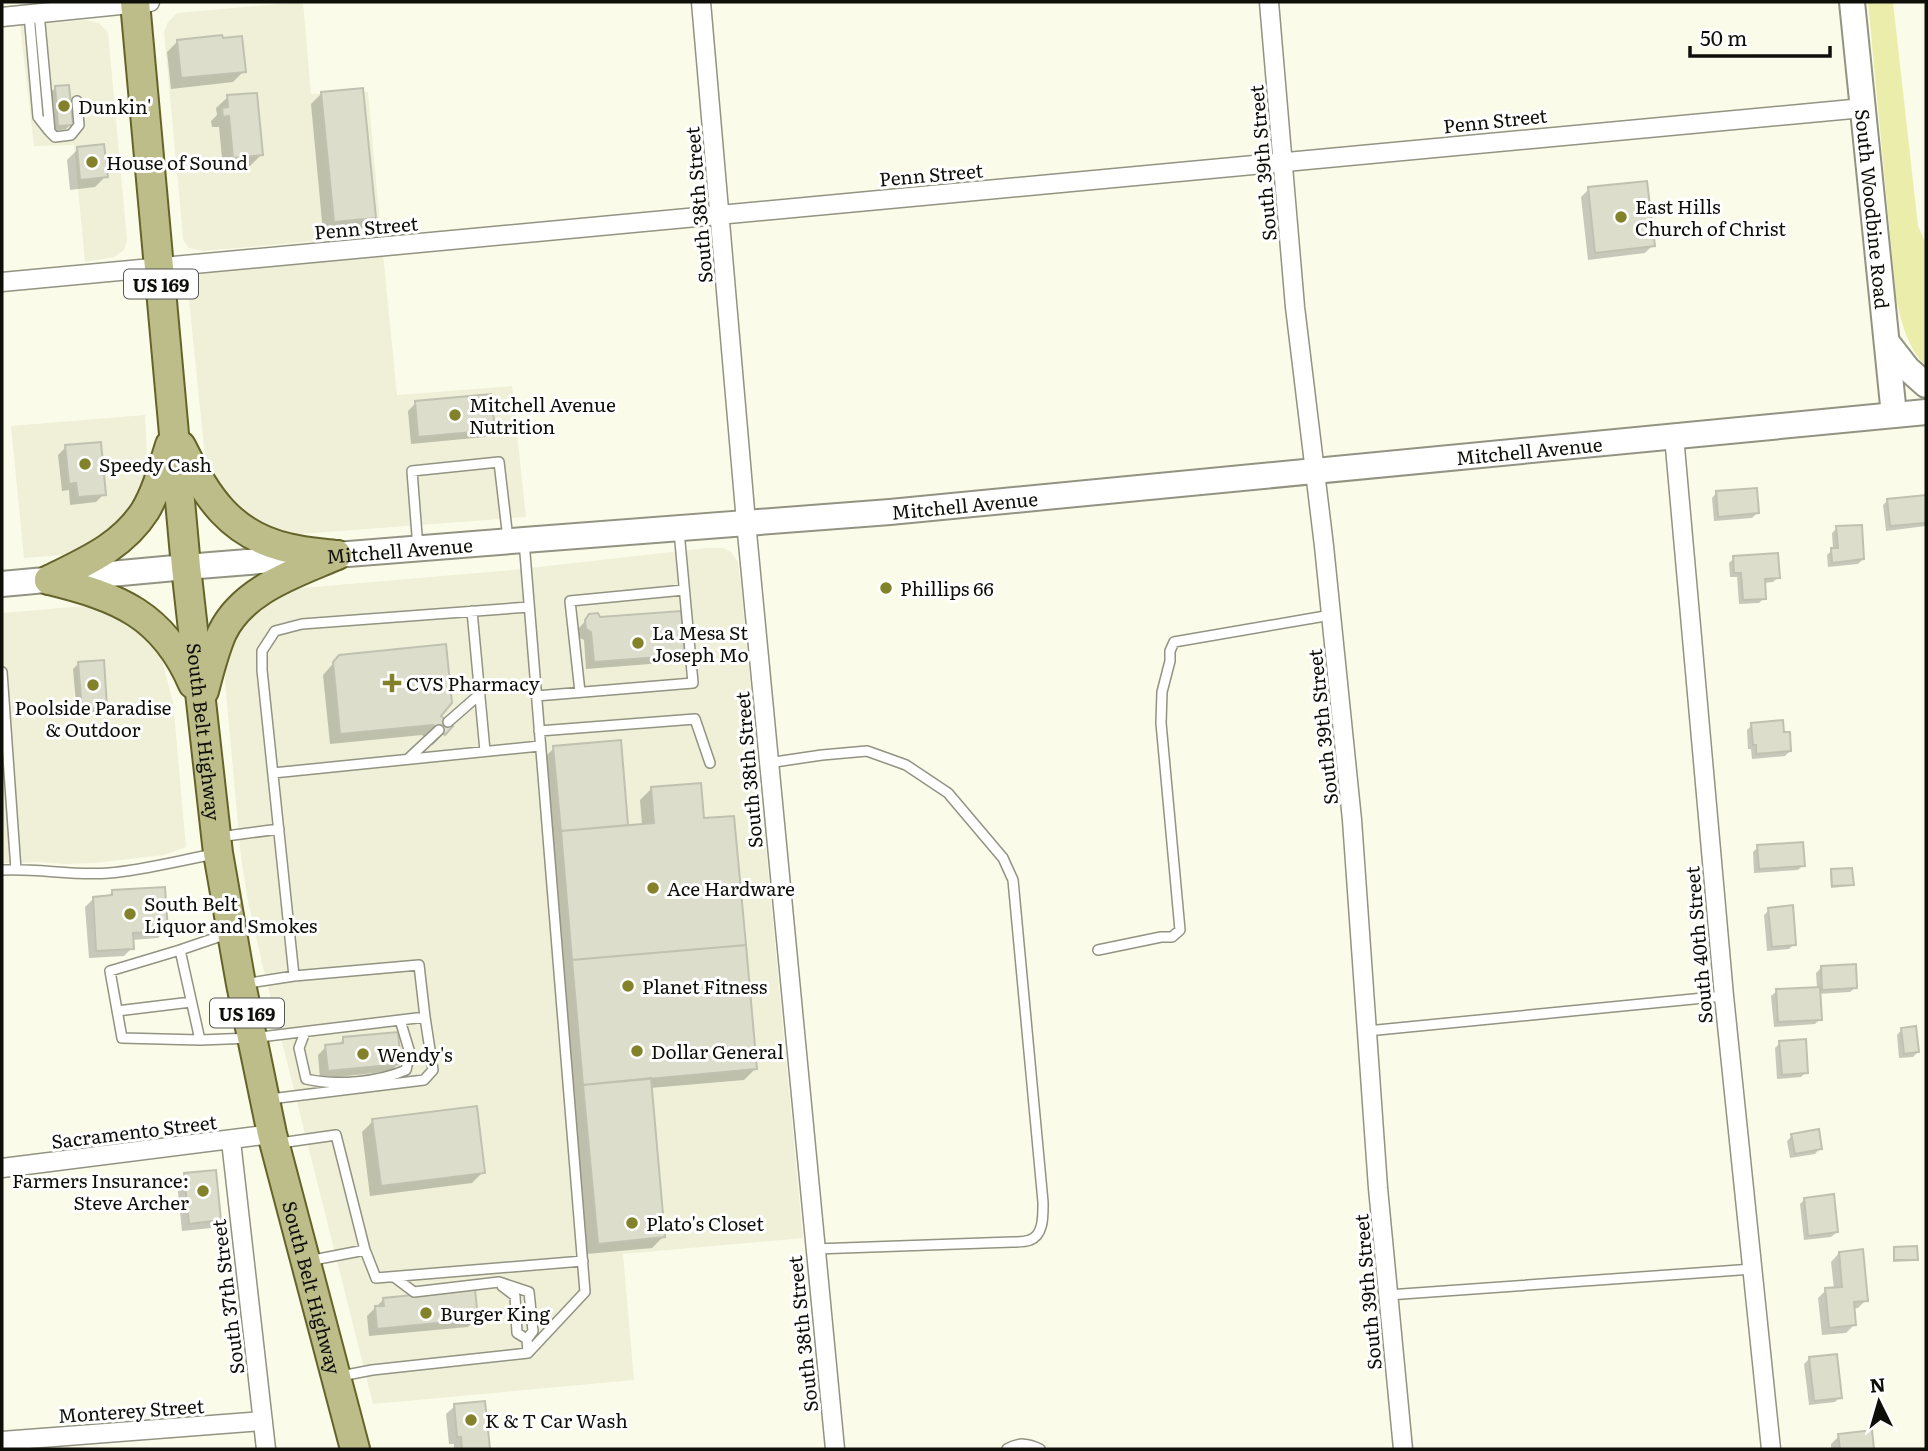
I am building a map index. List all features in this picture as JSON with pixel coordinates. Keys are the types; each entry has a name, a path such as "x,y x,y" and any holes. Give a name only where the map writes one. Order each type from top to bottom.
{"main road":[{"name":"South Belt Highway","path":"140,2 159,268 186,567 217,845 264,1100 355,1449"},
{"path":"175,433 204,489 239,528 257,538 288,548 337,555"},
{"path":"49,580 109,549 129,530 145,511 159,481 175,433"},
{"path":"200,703 222,632 239,607 268,586 337,555"},
{"path":"49,580 86,589 130,607 154,625 173,647 200,703"}],"street":[{"path":"2,17 140,2"},
{"name":"South 38th Street","path":"701,2 768,763 835,1449"},
{"name":"South 39th Street","path":"1269,2 1295,307 1352,820 1378,1188 1403,1449"},
{"name":"South Woodbine Road","path":"1852,2 1894,415"},
{"name":"Penn Street","path":"2,282 1568,133 1863,108"},
{"path":"1887,342 1908,369 1926,385"},
{"name":"Mitchell Avenue","path":"2,584 678,527 890,513 1926,412"},
{"name":"South 40th Street","path":"1674,436 1724,996 1771,1449"},
{"name":"Sacramento Street","path":"2,1168 231,1141 273,1139"},
{"name":"South 37th Street","path":"231,1141 265,1449"},
{"name":"Monterey Street","path":"2,1441 262,1421"}],"lane":[{"path":"34,14 38,117 55,138 71,135 79,125 77,101"},
{"path":"336,1377 372,1370 528,1353 585,1292 529,607 499,462 412,471 418,548"},
{"path":"536,696 693,683 678,527"},
{"path":"580,692 570,601 684,590"},
{"path":"294,976 262,651 275,631 303,624 529,607"},
{"path":"472,611 485,751"},
{"path":"1098,950 1172,937 1180,930 1161,723 1162,692 1174,642 1331,615"},
{"path":"2,672 16,870"},
{"path":"448,722 480,694"},
{"path":"539,731 695,719 710,763"},
{"path":"409,758 439,730"},
{"path":"273,772 540,746"},
{"path":"768,763 867,751 906,765 948,793 1003,858 1013,880 1043,1202 1038,1235 1030,1240 1012,1242 815,1249"},
{"path":"2,870 110,873 279,829"},
{"path":"232,933 110,971 122,1038 252,1038 425,1017"},
{"path":"180,950 200,1040"},
{"path":"241,984 294,976 419,965 433,1070 424,1080 264,1100"},
{"path":"1367,1031 1724,996"},
{"path":"117,1011 191,1002"},
{"path":"305,1032 299,1048 306,1079 323,1083 389,1077 406,1070 410,1053 400,1020"},
{"path":"273,1139 336,1135 365,1250 376,1278 583,1261"},
{"path":"305,1261 365,1250"},
{"path":"1388,1295 1752,1269"},
{"path":"394,1277 414,1292 499,1282 529,1292 533,1331 527,1339 528,1353"},
{"path":"499,1282 514,1296 517,1333 527,1339"},
{"path":"1007,1449 1016,1444 1030,1444 1040,1449"}],"shaded area":[{"path":"303,2 311,94 368,92 381,235 203,251 189,248 183,240 164,32 168,22 177,13"},
{"path":"87,20 99,23 108,32 127,240 124,250 114,257 85,262 74,145 34,146 20,25"},
{"path":"383,254 397,395 512,386 526,517 299,534 269,532 246,523 206,467 188,290 192,279 204,271"},
{"path":"145,415 148,474 144,495 118,531 75,552 24,558 11,426"},
{"path":"723,548 731,552 738,562 803,1238 623,1254 634,1380 373,1404 248,901 241,857 225,681 233,638 244,619 281,593 302,588 512,570"},
{"path":"84,606 127,618 160,652 173,702 186,847 164,855 94,863 2,863 2,613"}],"green space":[{"path":"1868,2 1893,2 1918,226 1926,244 1926,366 1910,343 1896,298"}],"building":[{"path":"222,35 223,38 242,36 246,72 181,78 177,40"},
{"name":"Dunkin'","path":"69,85 73,125 58,126 55,86"},
{"path":"363,88 376,218 334,222 321,92"},
{"path":"257,93 263,155 233,158 229,116 223,117 222,108 228,107 227,95"},
{"name":"House of Sound","path":"104,144 108,177 80,180 77,147"},
{"name":"East Hills Church of Christ","path":"1647,181 1655,246 1595,253 1588,187"},
{"name":"Mitchell Avenue Nutrition","path":"491,394 495,430 418,437 415,401"},
{"name":"Speedy Cash","path":"101,442 106,495 78,497 76,483 69,484 65,445"},
{"path":"1757,488 1759,513 1718,517 1716,491"},
{"path":"1926,495 1926,523 1890,526 1887,499"},
{"path":"1862,525 1864,559 1832,563 1831,548 1838,548 1836,526"},
{"path":"1778,553 1780,578 1765,579 1766,599 1743,600 1741,573 1734,573 1733,556"},
{"name":"La Mesa St Joseph Mo","path":"681,611 685,655 594,662 591,632 586,629 585,620 589,614 598,613 600,617"},
{"name":"CVS Pharmacy","path":"446,644 452,703 441,716 453,726 445,735 433,725 340,734 333,662 339,655"},
{"name":"Poolside Paradise & Outdoor","path":"104,660 107,707 82,710 78,662"},
{"path":"1783,720 1784,732 1790,732 1791,751 1756,754 1751,723"},
{"path":"621,740 628,825 561,831 553,746"},
{"name":"Ace Hardware","path":"701,783 704,818 734,816 746,945 572,960 561,831 654,823 651,787"},
{"path":"1803,842 1805,866 1759,869 1757,845"},
{"path":"1852,868 1854,885 1832,886 1831,869"},
{"name":"South Belt Liquor and Smokes","path":"165,887 168,931 133,933 134,949 96,951 93,897 112,895 112,890"},
{"path":"1793,905 1796,945 1772,947 1768,908"},
{"path":"746,945 757,1069 583,1085 572,960"},
{"path":"1856,964 1857,988 1822,990 1821,966"},
{"path":"1820,987 1822,1020 1778,1022 1776,989"},
{"path":"1916,1026 1919,1052 1904,1054 1901,1028"},
{"name":"Wendy's","path":"398,1032 401,1064 328,1071 325,1045 343,1043 343,1037"},
{"path":"1806,1039 1808,1073 1782,1075 1779,1041"},
{"path":"651,1078 665,1237 598,1244 583,1085"},
{"path":"477,1106 485,1173 381,1186 372,1119"},
{"path":"1819,1129 1822,1149 1795,1154 1791,1134"},
{"path":"216,1170 221,1220 189,1224 184,1173"},
{"path":"1834,1194 1838,1232 1808,1236 1804,1198"},
{"path":"1917,1246 1918,1260 1894,1260 1894,1247"},
{"path":"1863,1249 1868,1301 1854,1302 1856,1325 1829,1328 1825,1288 1842,1287 1839,1252"},
{"name":"Burger King","path":"475,1289 478,1319 377,1329 375,1306 384,1306 383,1298"},
{"path":"1837,1354 1842,1398 1814,1401 1809,1357"},
{"name":"K & T Car Wash","path":"485,1401 490,1449 462,1449 461,1437 457,1437 454,1404"},
{"path":"1872,1430 1874,1449 1840,1449 1838,1434"}],"place":[{"name":"Dunkin'","path":"64,106"},
{"name":"House of Sound","path":"92,162"},
{"name":"East Hills Church of Christ","path":"1621,217"},
{"name":"Mitchell Avenue Nutrition","path":"455,415"},
{"name":"Speedy Cash","path":"85,464"},
{"name":"Phillips 66","path":"886,588"},
{"name":"La Mesa St Joseph Mo","path":"638,643"},
{"name":"CVS Pharmacy","path":"392,683"},
{"name":"Poolside Paradise & Outdoor","path":"93,685"},
{"name":"Ace Hardware","path":"653,888"},
{"name":"South Belt Liquor and Smokes","path":"130,914"},
{"name":"Planet Fitness","path":"628,986"},
{"name":"Dollar General","path":"637,1051"},
{"name":"Wendy's","path":"363,1054"},
{"name":"Farmers Insurance: Steve Archer","path":"203,1191"},
{"name":"Plato's Closet","path":"632,1223"},
{"name":"Burger King","path":"426,1313"},
{"name":"K & T Car Wash","path":"471,1420"}]}
